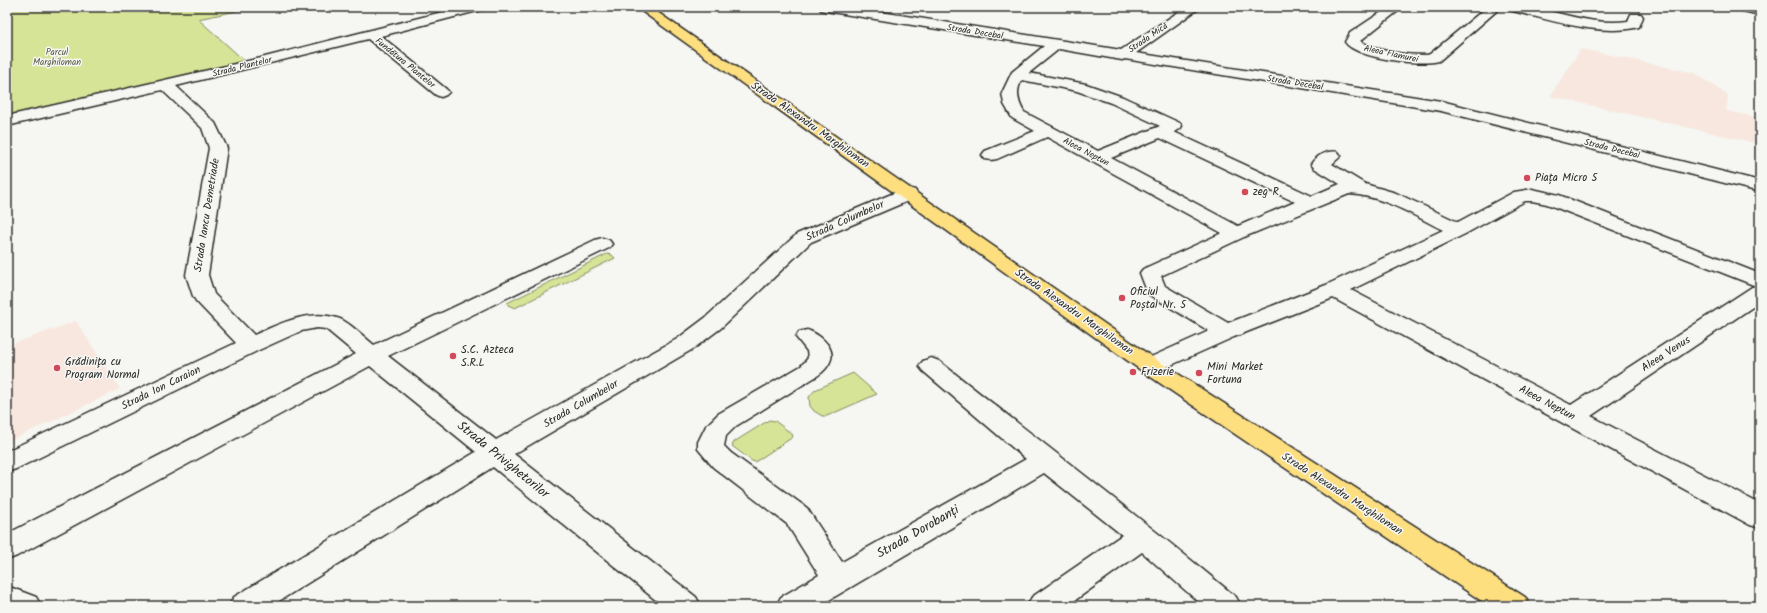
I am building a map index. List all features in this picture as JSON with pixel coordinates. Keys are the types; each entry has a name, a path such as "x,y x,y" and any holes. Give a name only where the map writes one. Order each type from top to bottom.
{"main road":[{"name":"Strada Alexandru Marghiloman","path":"642,7 1150,366 1514,606"}],"street":[{"name":"Strada Plantelor","path":"7,121 166,85 477,7"},
{"name":"Strada Decebal","path":"825,7 1122,56 1441,106 1760,186"},
{"name":"Strada Mică","path":"1122,56 1195,7"},
{"name":"Aleea Flamurei","path":"1397,7 1354,36 1352,42 1357,46 1370,50 1410,59 1428,60 1434,58 1495,7"},
{"path":"1513,7 1591,23 1618,26 1634,24 1636,17"},
{"path":"1743,7 1760,10"},
{"name":"Fundătura Plantelor","path":"370,34 441,92"},
{"name":"Aleea Neptun","path":"1055,45 1017,75 1011,87 1009,96 1011,106 1018,115 1237,233"},
{"path":"1017,75 1082,87 1117,100 1174,126 1097,158"},
{"name":"Strada Iancu Demetriade","path":"166,85 209,126 218,148 197,275 204,296 251,345"},
{"path":"990,155 1048,131"},
{"path":"1160,132 1312,202"},
{"path":"1332,156 1320,164 1358,188"},
{"path":"1226,332 1156,288 1150,273 1237,233 1347,188 1358,188 1374,191 1458,230"},
{"name":"Strada Columbelor","path":"245,606 495,454 685,344 713,323 804,238 908,194"},
{"path":"1150,366 1226,332 1334,290 1458,230 1521,196 1532,195 1567,204 1760,281"},
{"path":"7,548 372,355 602,244"},
{"name":"Aleea Neptun","path":"1334,290 1759,515"},
{"name":"Aleea Venus","path":"1572,416 1760,292"},
{"name":"Strada Ion Caraion","path":"7,462 251,345 294,326 317,321"},
{"name":"Strada Privighetorilor","path":"317,321 333,324 685,606"},
{"path":"807,337 820,352 821,357 817,365 727,420 715,432 711,442 711,449 722,460 797,516 837,579"},
{"path":"931,366 1044,460 1143,536 1225,606"},
{"name":"Strada Dorobanți","path":"792,606 1044,460"},
{"path":"1043,606 1143,536"},
{"path":"7,599 25,606"}],"shaded area":[{"path":"1581,49 1695,73 1728,96 1726,111 1760,118 1760,144 1550,96"},
{"name":"Grădiniţa cu Program Normal","path":"76,321 120,389 7,442 7,346"}],"green space":[{"name":"Parcul Marghiloman","path":"7,7 256,7 198,19 248,64 7,119"},
{"path":"607,254 612,255 615,258 515,308 508,305 507,303"},
{"path":"853,373 877,394 827,416 822,416 814,411 810,406 809,397 815,390"},
{"path":"769,420 775,421 792,434 793,437 755,462 732,446 734,442"}],"place":[{"name":"Piața Micro 5","path":"1527,178"},
{"name":"zeg R","path":"1245,192"},
{"name":"Oficiul Poștal Nr. 5","path":"1122,298"},
{"name":"S.C. Azteca S.R.L","path":"453,356"},
{"name":"Grădiniţa cu Program Normal","path":"57,368"},
{"name":"Frizerie","path":"1133,372"},
{"name":"Mini Market Fortuna","path":"1199,373"}]}
